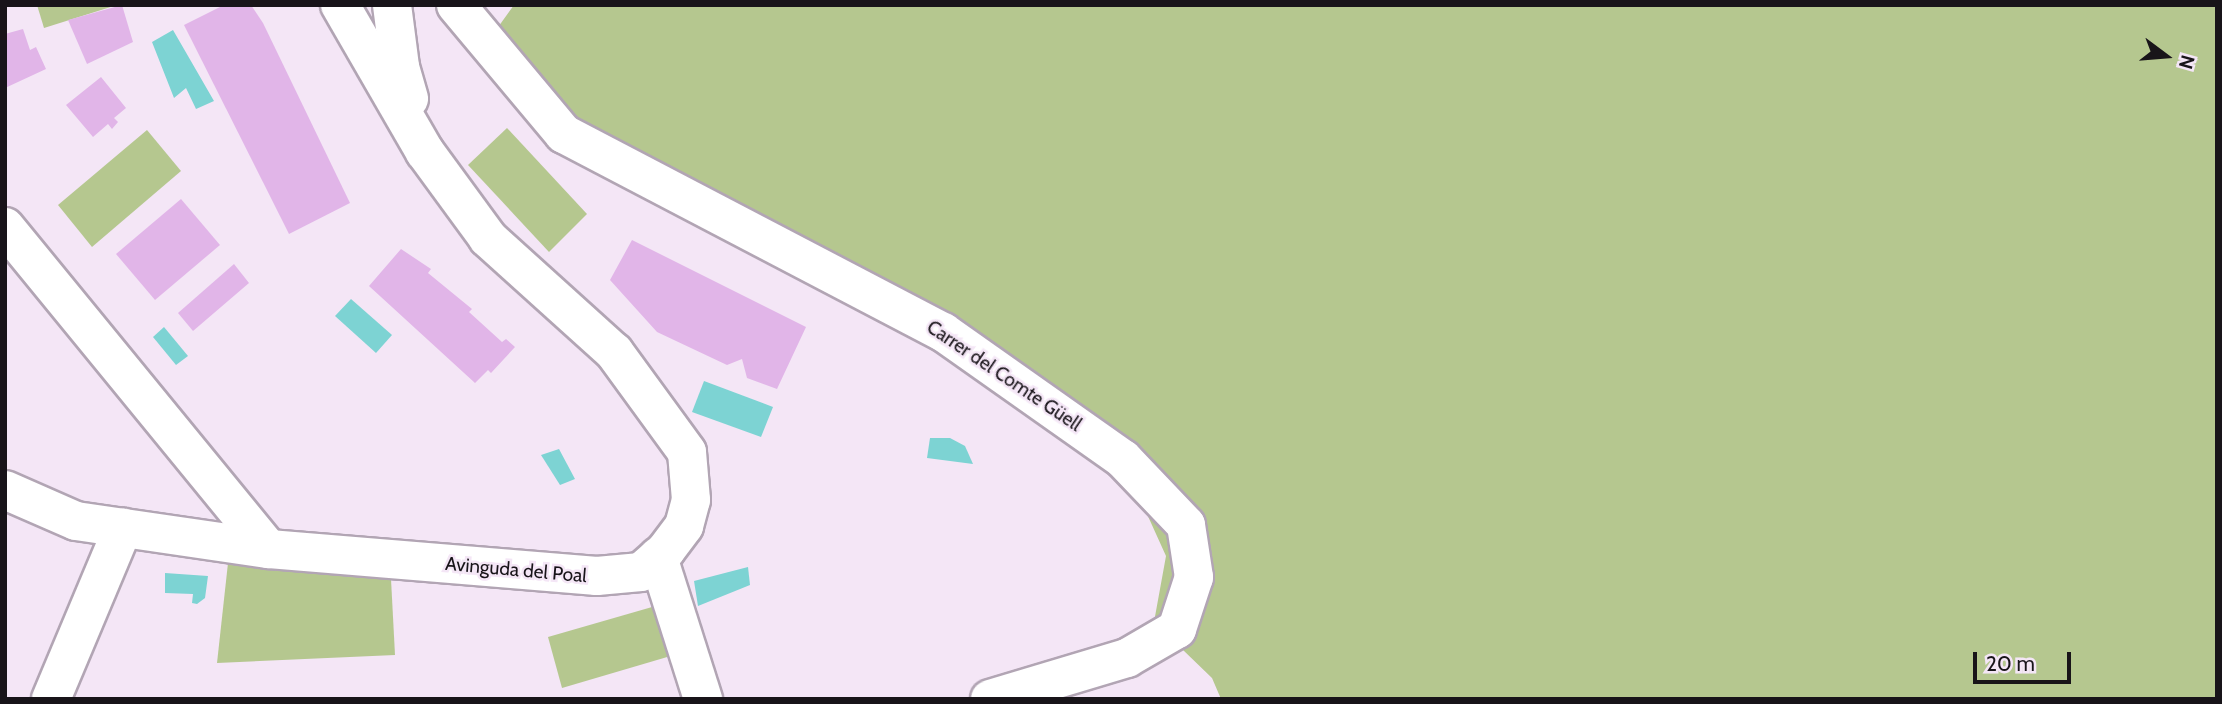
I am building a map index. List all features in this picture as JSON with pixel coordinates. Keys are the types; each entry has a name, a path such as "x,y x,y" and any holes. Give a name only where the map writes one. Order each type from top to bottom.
{"street":[{"path":"340,5 425,152"},
{"path":"392,5 400,67 425,152"},
{"name":"Carrer del Comte Güell","path":"456,5 564,134 943,332 1123,458 1186,525 1194,577 1177,629 1127,658 990,699"},
{"name":"Avinguda del Poal","path":"5,490 76,521 269,549 597,576 641,572 658,557 684,526 691,500 687,452 614,352 488,238 425,152"},
{"path":"5,228 269,549"},
{"path":"51,699 123,528"},
{"path":"658,557 703,699"}],"shaded area":[{"path":"37,5 117,5 44,28"},
{"path":"514,5 2217,5 2217,699 1221,699 1212,678 1154,622 1166,556 1142,503 1012,363 585,135 496,30"},
{"path":"173,30 214,101 196,109 186,88 174,98 152,42"},
{"path":"507,128 587,214 549,252 468,165"},
{"path":"147,130 181,171 92,247 58,205"},
{"path":"351,299 392,335 376,353 335,316"},
{"path":"164,327 188,356 176,365 153,337"},
{"path":"704,381 773,407 761,437 692,412"},
{"path":"930,438 950,438 965,446 973,464 927,458"},
{"path":"559,449 575,479 560,485 541,455"},
{"path":"228,563 391,579 395,655 217,663"},
{"path":"748,567 750,585 698,606 694,581"},
{"path":"165,573 208,576 205,598 197,604 192,603 193,594 165,593"},
{"path":"659,605 674,655 562,688 548,637"}],"building":[{"path":"122,5 133,42 87,64 68,20"},
{"path":"224,5 251,5 263,23 350,203 289,234 184,25"},
{"path":"23,29 30,50 36,47 46,69 5,88 5,34"},
{"path":"101,77 126,108 114,118 118,122 112,129 108,124 93,137 66,105"},
{"path":"181,199 220,245 155,300 116,254"},
{"path":"632,240 806,327 777,389 747,378 742,359 727,365 657,332 610,280"},
{"path":"401,249 431,269 428,273 472,309 469,312 502,342 506,339 515,347 491,373 488,370 475,383 369,286"},
{"path":"234,264 249,283 193,331 178,313"}]}
